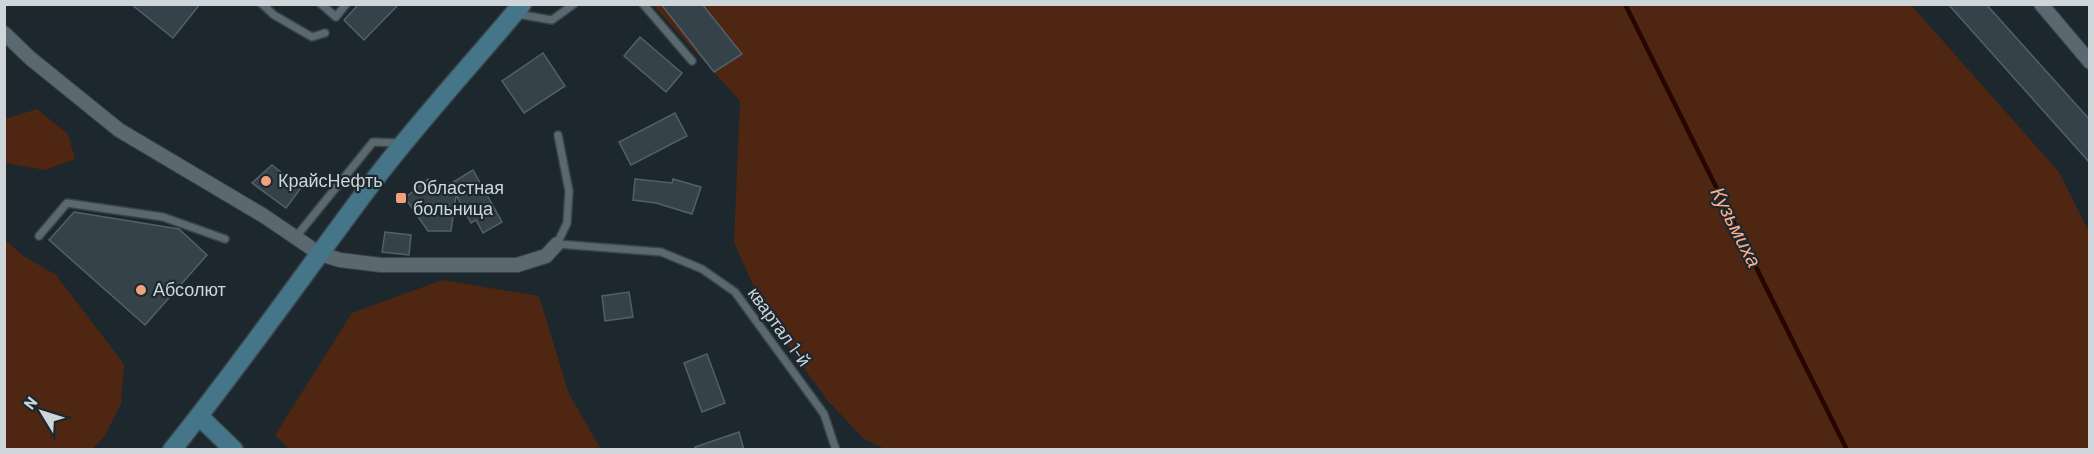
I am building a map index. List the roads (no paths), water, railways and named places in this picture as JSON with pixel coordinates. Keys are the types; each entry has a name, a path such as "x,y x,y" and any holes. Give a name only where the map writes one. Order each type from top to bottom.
{"main road":[{"path":"172,450 404,143 518,9"},
{"path":"199,416 234,450"}],"street":[{"path":"2041,4 2090,63"},
{"path":"4,33 30,58 119,130 264,216 320,254 340,260 381,265 517,265 546,256 557,244"}],"lane":[{"path":"262,4 274,15 312,37 325,33"},
{"path":"321,4 336,17 346,4"},
{"path":"518,9 552,20 574,4"},
{"path":"643,4 692,60"},
{"path":"557,244 567,223 569,191 558,135"},
{"path":"295,237 373,142 404,143"},
{"path":"39,236 67,202 163,217 225,239"},
{"name":"квартал 1-й","path":"557,244 661,252 702,269 735,292 824,414 836,450"}],"waterway":[{"name":"Кузьмиха","path":"1625,4 1847,450"}],"place":[{"name":"КрайсНефть","path":"266,181"},
{"name":"Областная больница","path":"401,198"},
{"name":"Абсолют","path":"141,290"}]}
